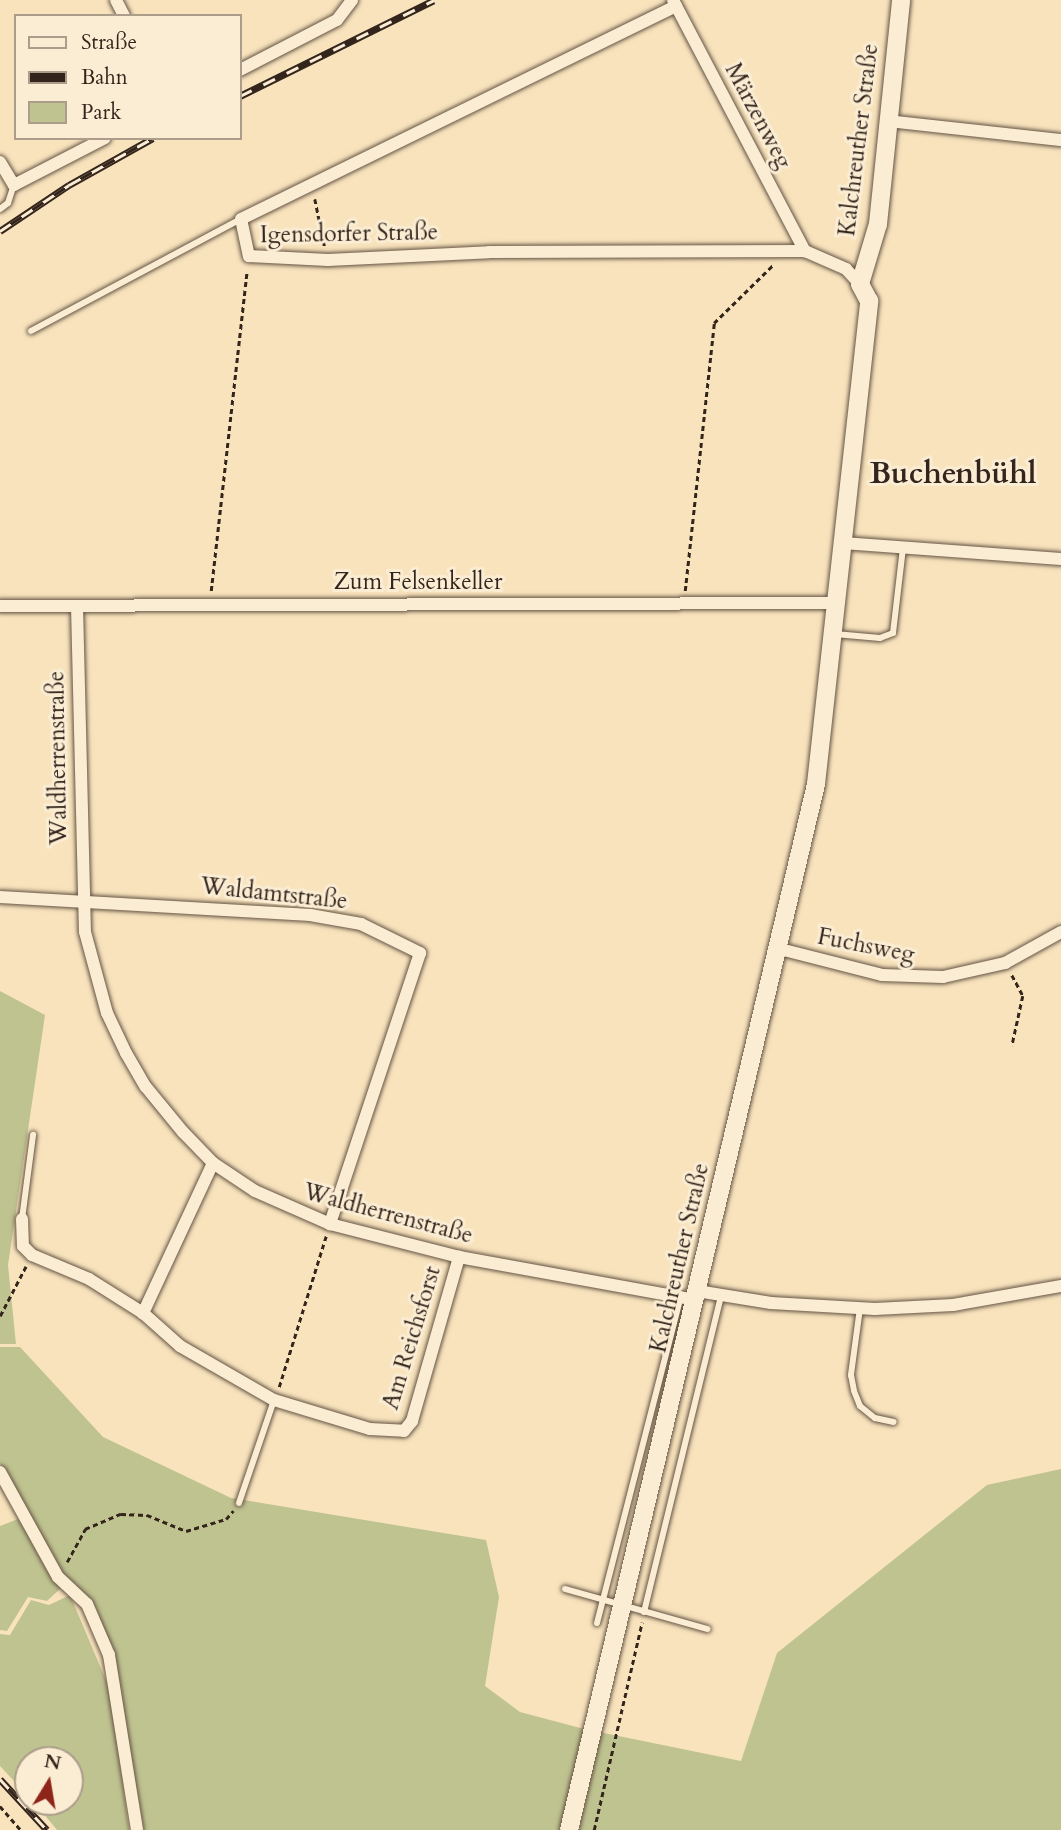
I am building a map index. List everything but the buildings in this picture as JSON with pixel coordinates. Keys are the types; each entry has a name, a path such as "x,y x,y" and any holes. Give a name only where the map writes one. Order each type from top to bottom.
{"street":[{"path":"242,69 337,20 352,0"},
{"name":"Kalchreuther Straße","path":"860,284 878,224 901,0"},
{"name":"Igensdorfer Straße","path":"675,3 241,219 249,256 328,260 489,253 805,251"},
{"name":"Märzenweg","path":"675,3 805,251"},
{"path":"888,121 1061,139"},
{"path":"0,162 14,185 101,140"},
{"name":"Kalchreuther Straße","path":"569,1830 623,1604 691,1296 780,949 816,785 869,300 860,284 846,269 805,251"},
{"path":"842,542 1061,559"},
{"name":"Zum Felsenkeller","path":"0,606 684,601 836,603"},
{"name":"Waldherrenstraße","path":"76,606 82,900 93,969 126,1053 146,1087 213,1163 255,1191 330,1224 458,1257 691,1296 860,1308 953,1305 1061,1286"},
{"name":"Waldamtstraße","path":"0,897 310,915 361,924 420,953 330,1224"},
{"name":"Fuchsweg","path":"780,949 912,979 969,975 1005,963 1061,932"},
{"path":"143,1312 213,1163"},
{"path":"22,1219 23,1246 32,1255"},
{"name":"Am Reichsforst","path":"32,1255 89,1279 143,1312 180,1346 274,1400 370,1429 404,1431 412,1421 458,1257"},
{"path":"0,1472 58,1577 87,1604 109,1655 137,1830"}],"lane":[{"path":"0,209 8,203 14,185"},
{"path":"31,331 241,219"},
{"path":"833,634 880,638 893,633 904,548"},
{"path":"22,1219 33,1135"},
{"path":"597,1623 691,1296"},
{"path":"645,1612 721,1297"},
{"path":"860,1308 851,1375 855,1391 860,1406 875,1418 894,1422"},
{"path":"239,1503 274,1400"},
{"path":"565,1589 707,1629"}],"path":[{"path":"312,182 328,260"},
{"path":"684,601 714,323 777,262 778,251"},
{"path":"210,605 249,256"},
{"path":"1005,963 1023,996 1012,1046"},
{"path":"274,1400 330,1224"},
{"path":"0,1316 32,1255"},
{"path":"58,1577 85,1529 121,1514 147,1515 186,1531 226,1519 239,1503"},
{"path":"594,1830 645,1612"},
{"path":"0,1806 21,1830"}],"green space":[{"path":"0,991 45,1015 8,1265 16,1344 0,1344"},
{"path":"0,1347 20,1347 103,1437 231,1498 486,1540 499,1597 485,1686 520,1712 584,1729 561,1830 144,1830 113,1657 96,1607 66,1580 0,1463"},
{"path":"1061,1469 1061,1830 579,1830 599,1732 741,1761 777,1653 987,1485"},
{"path":"18,1519 61,1588 47,1601 28,1597 7,1631 0,1630 0,1526"},
{"path":"70,1595 110,1690 129,1830 57,1830 46,1816 84,1816 84,1746 14,1746 14,1781 0,1766 0,1634 10,1635 31,1600 49,1605"}],"railway":[{"path":"242,95 434,0"},
{"path":"0,231 69,185 149,140"},
{"path":"0,1779 47,1830"}],"district":[{"name":"Buchenbühl","path":"953,474"}]}
